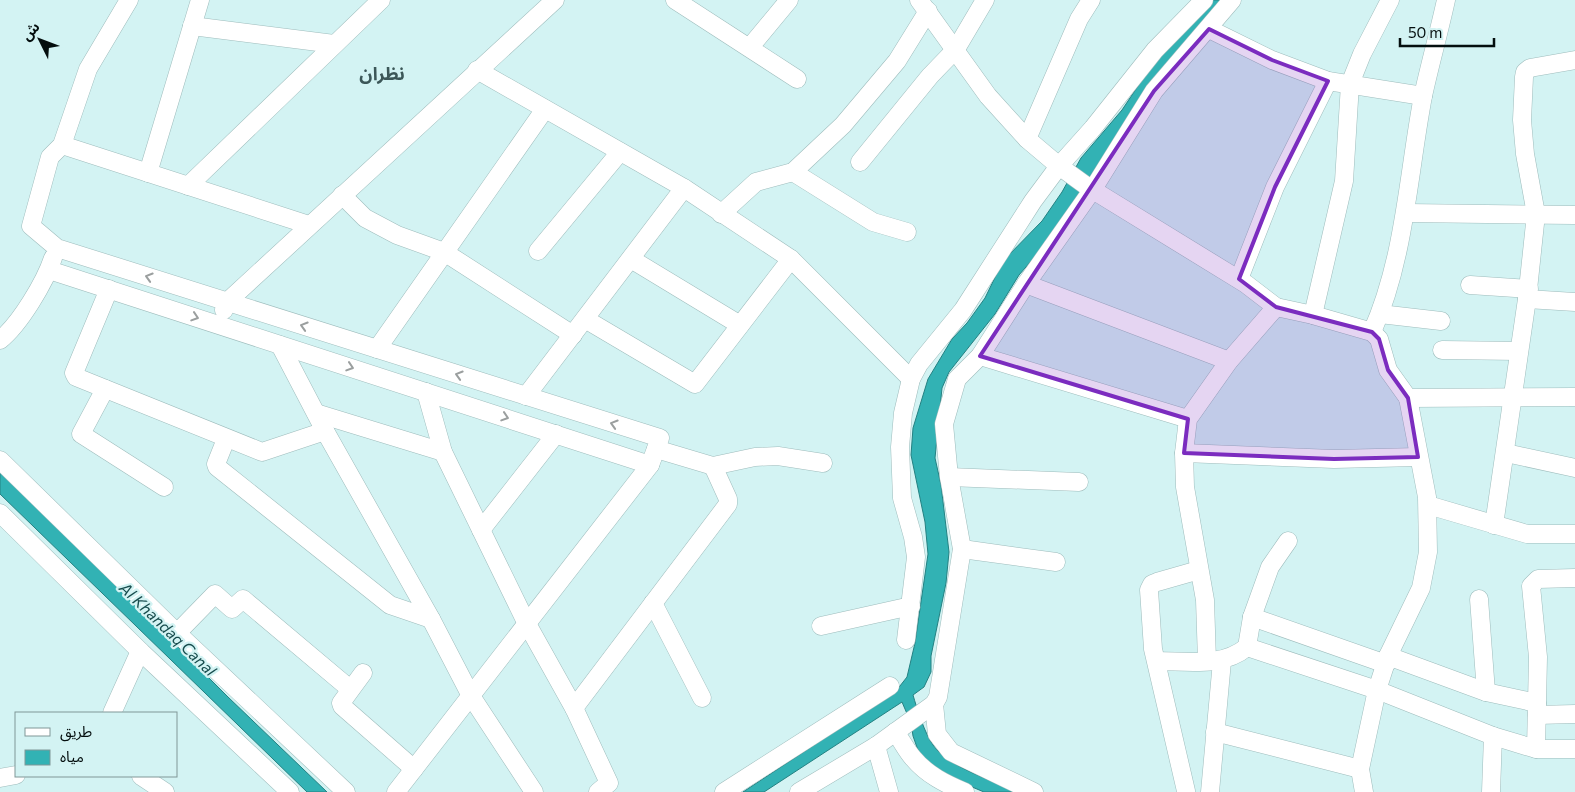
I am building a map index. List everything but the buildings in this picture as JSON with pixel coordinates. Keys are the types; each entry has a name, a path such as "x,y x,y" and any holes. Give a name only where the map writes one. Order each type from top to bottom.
{"street":[{"path":"129,0 88,69 62,145 50,158 31,226 56,248 526,396 655,451"},
{"path":"148,173 200,0"},
{"path":"188,186 380,0"},
{"path":"219,325 227,302 555,0"},
{"path":"675,0 797,79"},
{"path":"750,47 789,0"},
{"path":"860,162 930,76 956,48 985,0"},
{"path":"1027,139 1079,19 1091,0"},
{"path":"906,640 916,556 913,537 902,498 900,447 903,413 911,379 919,364 963,310 1033,201 1155,50 1204,0"},
{"path":"799,792 876,746 930,707 938,697 962,549 949,477 944,424 957,380 980,356 1154,92 1232,0"},
{"path":"1314,314 1344,180 1350,84 1362,54 1390,0"},
{"path":"1372,332 1380,314 1406,212 1423,96 1446,0"},
{"path":"721,214 756,182 793,172 843,124 897,61 924,6 956,48 988,96 1027,139 1061,167 1090,188 1239,279 1276,307 1314,314 1372,332 1379,339 1388,370 1408,398 1428,505 1428,552 1421,588 1387,660 1377,690 1360,769 1369,791"},
{"path":"192,26 334,44"},
{"path":"1209,29 1272,60 1328,82 1423,96"},
{"path":"1494,525 1528,294 1536,214 1524,154 1522,120 1526,72 1530,68 1575,60"},
{"path":"477,70 684,188 791,259 911,379"},
{"path":"1239,279 1275,187 1328,82"},
{"path":"376,349 546,109"},
{"path":"62,145 309,225"},
{"path":"538,251 620,152"},
{"path":"793,172 873,222 908,232"},
{"path":"526,396 684,188"},
{"path":"342,195 365,218 397,235 444,252 573,335"},
{"path":"1406,212 1575,215"},
{"path":"0,340 14,326 49,270 56,248"},
{"path":"631,259 740,325"},
{"path":"585,319 695,384 791,259"},
{"path":"49,270 556,434 655,451 713,466 778,456 823,463"},
{"path":"1026,284 1229,361"},
{"path":"1470,286 1575,302"},
{"path":"109,289 74,373 76,377 226,439 264,452 325,431"},
{"path":"1210,792 1215,732 1215,661 1185,487 1184,453 1188,419 1229,361 1276,307"},
{"path":"1380,314 1441,320"},
{"path":"280,345 325,431 431,618 471,696 534,792"},
{"path":"1442,350 1519,351"},
{"path":"980,356 1188,419"},
{"path":"105,390 81,434 164,487"},
{"path":"426,392 444,452 526,622 574,708 609,783 598,792"},
{"path":"1408,398 1575,397"},
{"path":"316,413 444,452"},
{"path":"481,530 556,434"},
{"path":"226,439 216,464 217,467 390,606 431,618"},
{"path":"396,792 471,696 655,451"},
{"path":"1184,453 1334,459 1418,457"},
{"path":"1506,453 1575,468"},
{"path":"0,460 177,633 346,792"},
{"path":"574,708 728,504 728,499 713,466"},
{"path":"949,477 1079,482"},
{"path":"1428,505 1527,534 1575,534"},
{"path":"0,513 140,652 290,792"},
{"path":"1157,661 1215,661 1236,656 1247,647 1252,617 1270,567 1288,541"},
{"path":"962,549 1056,562"},
{"path":"1186,792 1154,649 1149,590 1152,584 1198,570"},
{"path":"1536,749 1538,657 1531,586 1538,579 1575,578"},
{"path":"177,633 215,594 232,609 243,599 350,689"},
{"path":"1479,600 1486,692"},
{"path":"653,603 702,698"},
{"path":"821,626 910,606"},
{"path":"1252,617 1537,709 1575,714"},
{"path":"1247,647 1377,690 1493,736 1536,749 1575,749"},
{"path":"112,712 140,652"},
{"path":"363,673 341,703 342,706 414,769"},
{"path":"724,792 890,686"},
{"path":"930,707 937,734 951,752 1034,792"},
{"path":"901,728 913,758 926,771 939,780 965,792"},
{"path":"1215,732 1360,769"},
{"path":"1491,792 1493,736"},
{"path":"876,746 889,792"},
{"path":"0,778 15,776"},
{"path":"142,777 165,792"}],"highlighted area":[{"path":"1209,29 1272,60 1328,81 1275,187 1239,279 1276,307 1372,332 1379,339 1388,370 1408,398 1418,457 1334,459 1184,453 1188,419 980,356 1154,91"}],"water":[{"path":"1213,0 1225,0 1109,150 1045,245 1019,275 995,314 949,372 942,388 935,458 941,485 949,552 946,583 931,656 931,672 924,687 913,695 927,735 940,753 960,767 1017,792 984,792 939,773 919,753 911,723 902,702 764,792 743,792 896,691 907,677 915,643 928,554 925,522 911,455 913,428 928,379 952,339 967,323 985,298 1003,261 1042,221 1062,192 1081,158 1122,110 1152,65"},
{"path":"0,469 228,697 327,792 307,792 0,494"}],"district":[{"name":"نظران","path":"382,74"}],"water label":[{"name":"Al Khandaq Canal","path":"168,629"}]}
